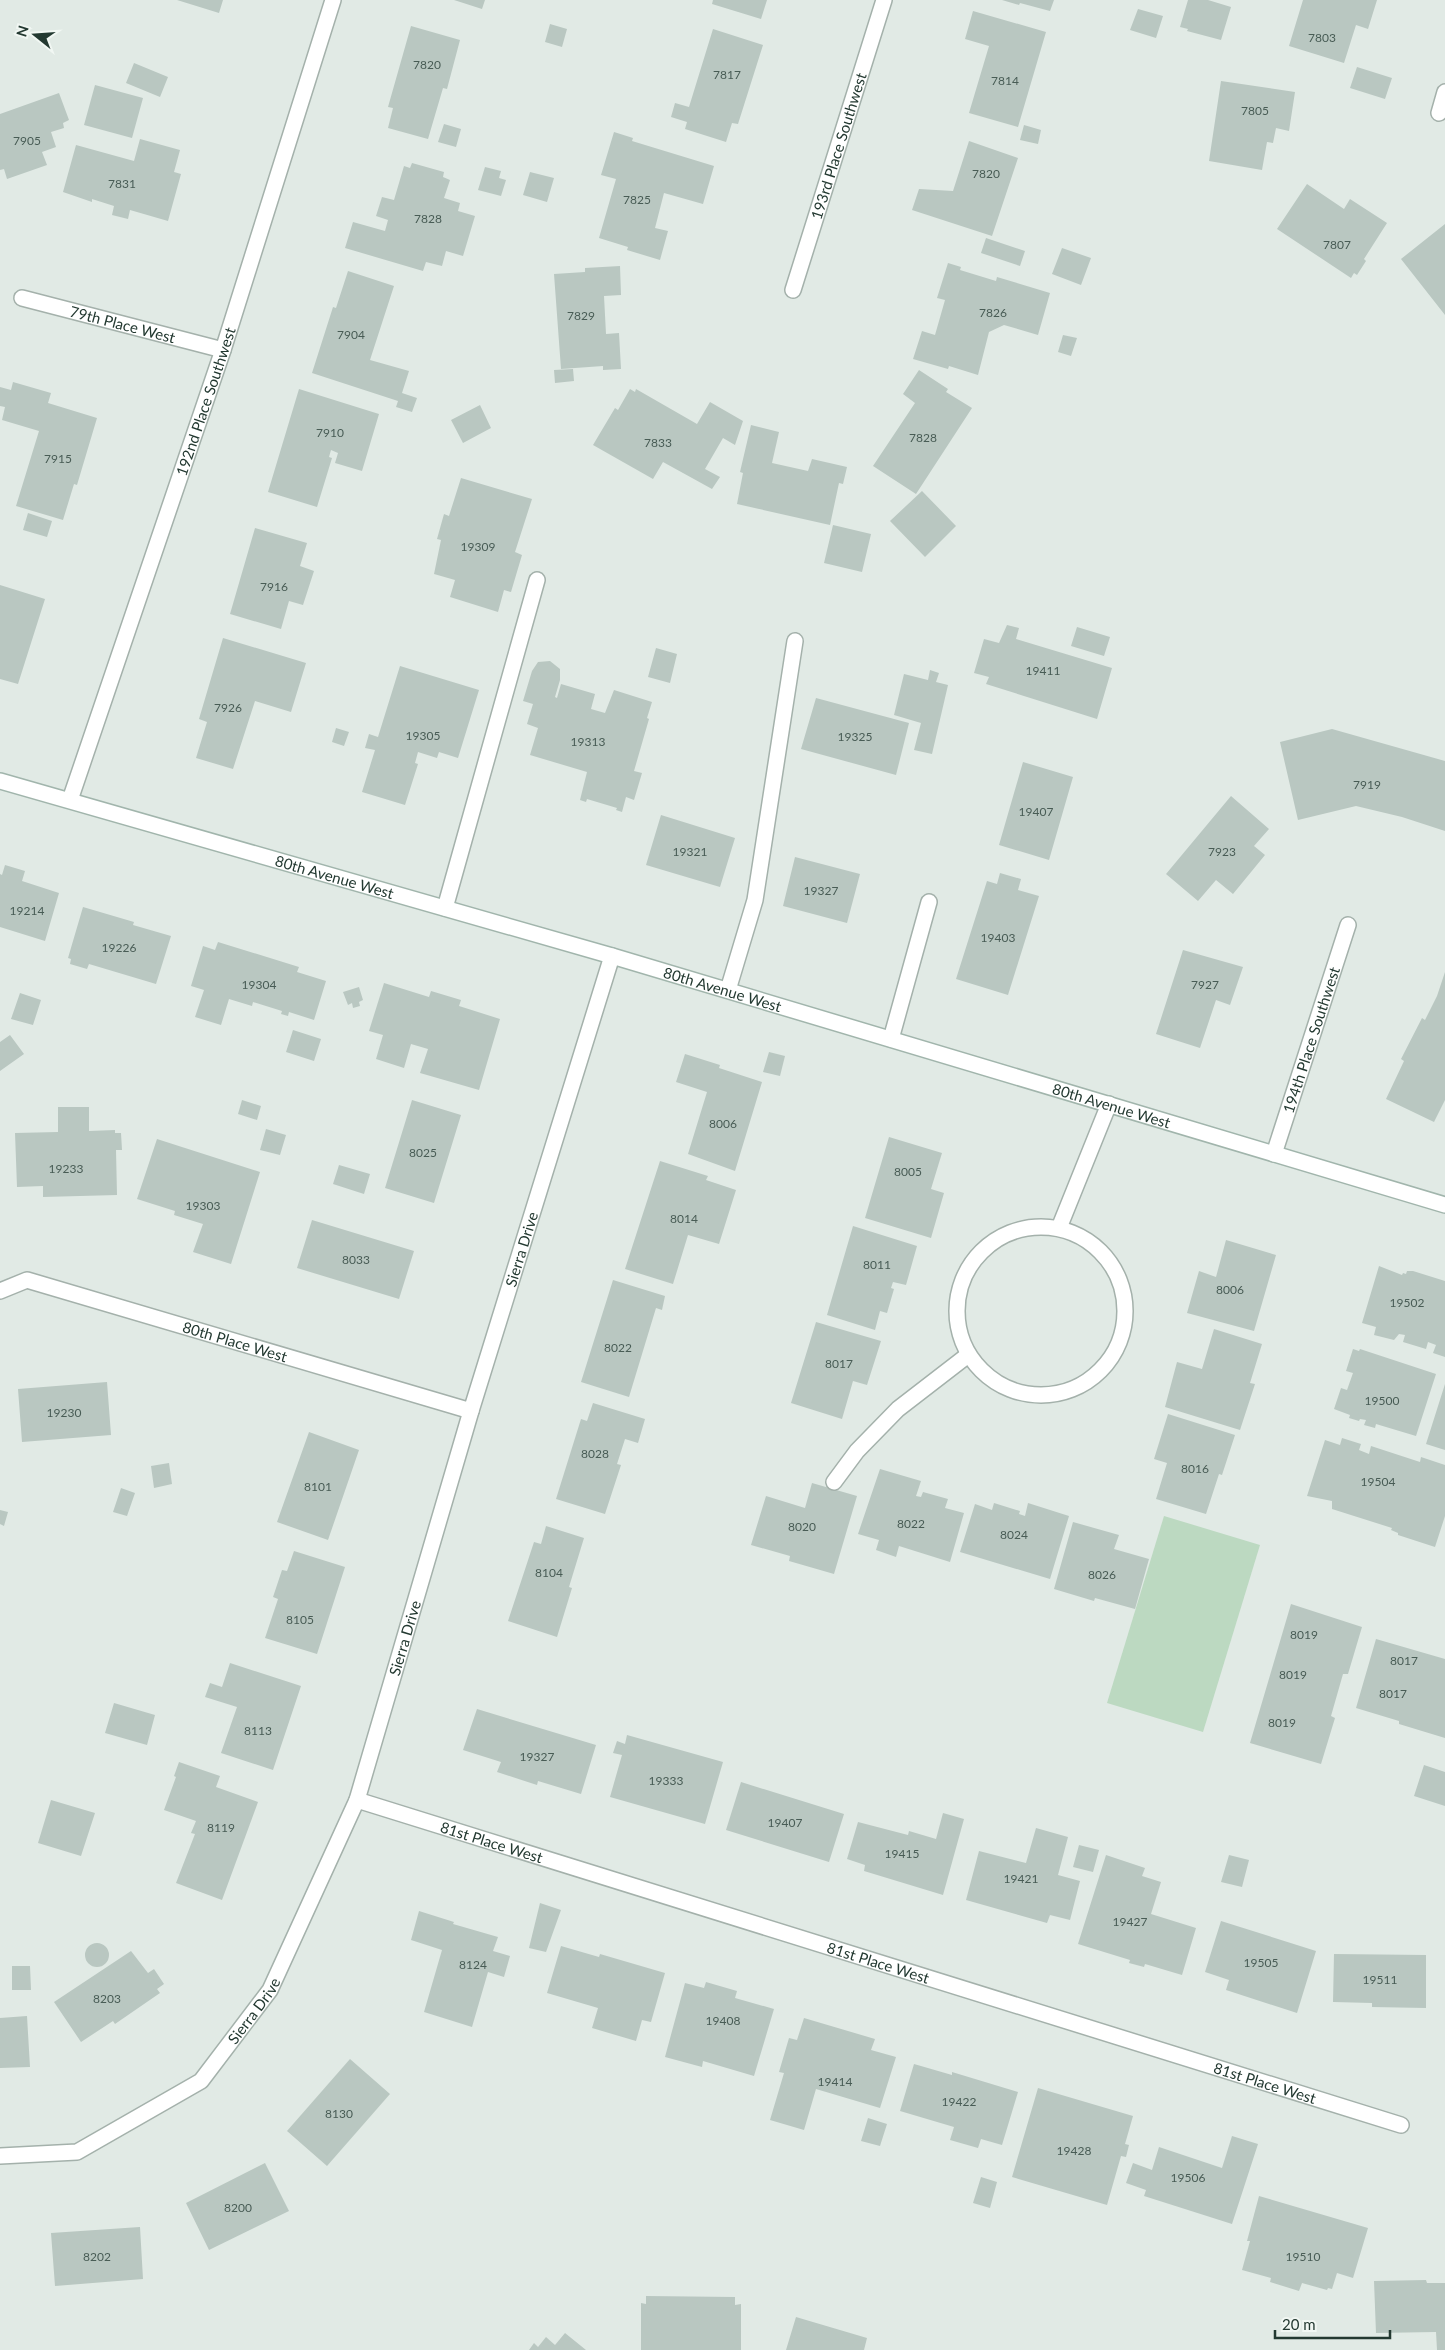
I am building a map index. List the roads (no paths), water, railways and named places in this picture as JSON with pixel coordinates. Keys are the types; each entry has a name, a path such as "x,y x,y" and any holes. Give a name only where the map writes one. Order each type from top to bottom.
{"street":[{"name":"192nd Place Southwest","path":"70,800 223,350 333,0"},
{"name":"193rd Place Southwest","path":"793,290 884,0"},
{"path":"1439,113 1445,92"},
{"name":"79th Place West","path":"22,298 223,350"},
{"path":"445,908 537,580"},
{"path":"728,990 755,900 794,641"},
{"name":"80th Avenue West","path":"0,781 728,990 1445,1205"},
{"path":"891,1039 929,902"},
{"name":"194th Place Southwest","path":"1274,1154 1348,925"},
{"name":"Sierra Drive","path":"0,2156 77,2152 201,2081 270,1990 357,1800 471,1411 612,956"},
{"path":"1059,1228 1109,1104"},
{"path":"1031,1227 1059,1228 1085,1238 1106,1257 1120,1281 1125,1308 1122,1336 1109,1361 1090,1381 1065,1393 1037,1396 1010,1390 986,1376 968,1355 958,1329 956,1300 965,1274 981,1251 1004,1234 1031,1227"},
{"name":"80th Place West","path":"0,1290 27,1280 471,1411"},
{"path":"834,1482 857,1451 898,1408 968,1355"},
{"name":"81st Place West","path":"357,1800 1401,2124"}]}
